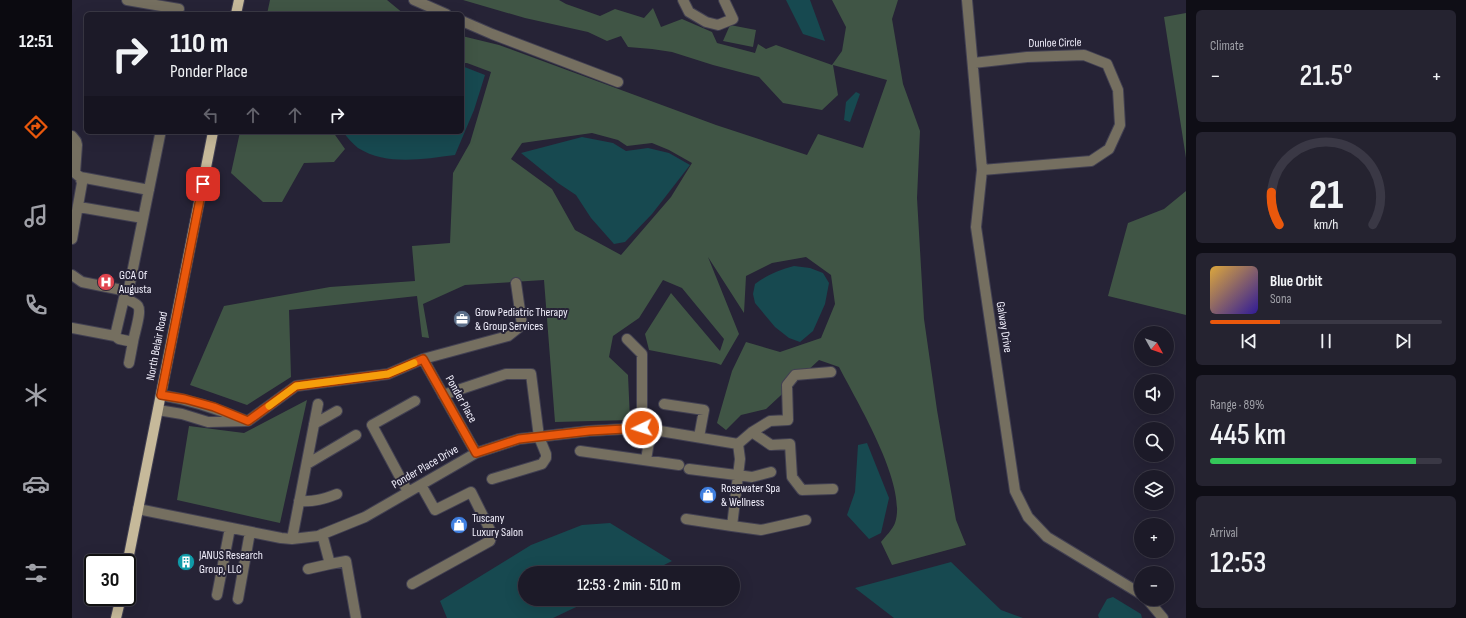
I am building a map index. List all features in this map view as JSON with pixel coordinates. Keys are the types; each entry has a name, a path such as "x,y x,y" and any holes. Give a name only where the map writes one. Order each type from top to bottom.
{"main road":[{"path":"236,12 239,0"},
{"name":"North Belair Road","path":"129,554 213,134"},
{"path":"116,618 119,606"}],"street":[{"path":"127,0 151,9 179,8"},
{"path":"414,0 441,12"},
{"path":"683,0 689,12 696,18 718,25 733,19 724,0"},
{"name":"Galway Drive","path":"967,0 982,170 976,227 1015,491 1028,516 1047,537 1134,590"},
{"path":"464,22 618,82"},
{"name":"Dunloe Circle","path":"973,64 1027,57 1084,54 1107,64 1118,90 1120,125 1109,149 1091,161 982,170"},
{"path":"115,336 143,218 160,135"},
{"path":"72,136 77,145 75,173 80,177 149,190"},
{"path":"72,239 79,207 82,183 80,177"},
{"path":"79,207 143,218"},
{"path":"72,275 82,282 125,294 137,305 139,309 139,316 129,363"},
{"path":"158,410 182,414 208,422 248,421 296,386 388,374 423,359 508,336 522,324 516,284"},
{"path":"72,328 115,336 119,339 133,342"},
{"path":"627,339 642,354 647,428 646,460"},
{"name":"Ponder Place","path":"423,359 476,453"},
{"path":"732,526 740,459 738,444 752,432 770,421 788,420 787,386 795,375 831,372"},
{"path":"443,395 506,374 531,374 539,437 546,454 546,458 542,464 492,479"},
{"path":"161,395 185,399 214,407 248,421"},
{"path":"408,492 372,425 415,401"},
{"path":"292,539 318,404"},
{"path":"664,404 704,410 699,438"},
{"path":"314,424 337,411"},
{"name":"Ponder Place Drive","path":"138,509 292,539 318,536 365,517 476,453 519,439 647,428 738,444"},
{"path":"752,432 771,445 790,444 792,477 802,490 833,489"},
{"path":"306,464 356,435"},
{"path":"580,452 646,460 738,476 752,477 771,472"},
{"path":"412,584 490,541 492,534 471,492 435,510 421,485"},
{"path":"300,501 318,501 337,494"},
{"path":"686,519 761,530 806,520"},
{"path":"217,595 230,528"},
{"path":"238,599 250,532"},
{"path":"322,534 330,564"},
{"path":"308,569 346,561 356,618"},
{"path":"1153,606 1163,618"}],"shaded area":[{"path":"270,0 387,0 402,12 267,12"},
{"path":"463,0 559,0 600,16 615,9 644,18 653,8 661,27 682,19 712,32 717,43 755,53 758,44 766,49 776,45 832,65 842,51 846,27 832,0 898,0 892,19 903,84 920,131 917,198 924,319 937,410 956,520 966,545 892,565 881,542 895,523 897,507 894,488 888,466 879,444 839,367 819,360 766,409 741,415 726,430 717,423 732,371 746,342 780,352 821,338 835,304 831,275 806,257 772,263 746,276 744,313 708,257 739,334 721,365 649,350 645,334 671,293 720,351 724,339 682,288 663,280 639,318 613,336 609,357 628,375 630,420 555,422 544,280 465,285 423,304 429,338 422,337 417,296 289,310 291,377 247,405 190,385 224,306 330,287 415,281 412,246 450,243 453,173 470,143 491,72 464,63 464,36 499,45 716,125 807,155 818,134 863,148 887,80 833,65 838,95 822,110 783,103 759,77 672,52 628,47 621,36 607,41 588,32 525,18","holes":["592,133 618,140 627,146 652,143 669,150 692,163 671,197 621,255 575,230 552,189 511,159 522,143"]},
{"path":"786,0 810,0 825,41 803,34"},
{"path":"1186,13 1186,158 1164,17"},
{"path":"730,25 756,30 753,47 723,41"},
{"path":"464,67 485,75 474,110 464,134"},
{"path":"856,92 860,94 850,122 844,120 846,102"},
{"path":"240,134 334,134 345,149 334,162 304,163 282,202 263,202 231,173"},
{"path":"345,134 464,134 455,155 405,160 369,154 358,148"},
{"path":"582,137 613,143 626,151 648,148 669,153 690,165 652,214 625,242 614,244 591,218 576,195 558,183 521,153"},
{"path":"1186,191 1186,315 1108,296 1128,223 1164,209"},
{"path":"794,266 810,268 823,273 829,283 825,304 813,331 800,342 789,338 775,327 755,303 753,294 755,284 773,273"},
{"path":"307,400 280,523 177,500 189,426 244,433"},
{"path":"867,443 889,498 881,533 869,539 847,515 855,492 858,445"},
{"path":"610,523 672,561 662,566 518,566 518,606 578,606 553,618 447,618 440,601 531,545 582,525"},
{"path":"951,562 1001,610 1023,618 894,618 855,588"},
{"path":"1113,597 1141,614 1142,618 1099,618 1098,615 1107,599"}],"slow traffic":[{"path":"269,406 296,386 388,374 414,363"}],"place":[{"name":"GCA Of Augusta","path":"106,282"},
{"name":"Grow Pediatric Therapy & Group Services","path":"462,319"},
{"name":"Rosewater Spa & Wellness","path":"708,495"},
{"name":"Tuscany Luxury Salon","path":"459,525"},
{"name":"JANUS Research Group, LLC","path":"186,562"}],"route":[{"path":"203,184 161,395 185,399 214,407 248,421 296,386 388,374 423,359 476,453 519,439 589,431 642,428"}]}
